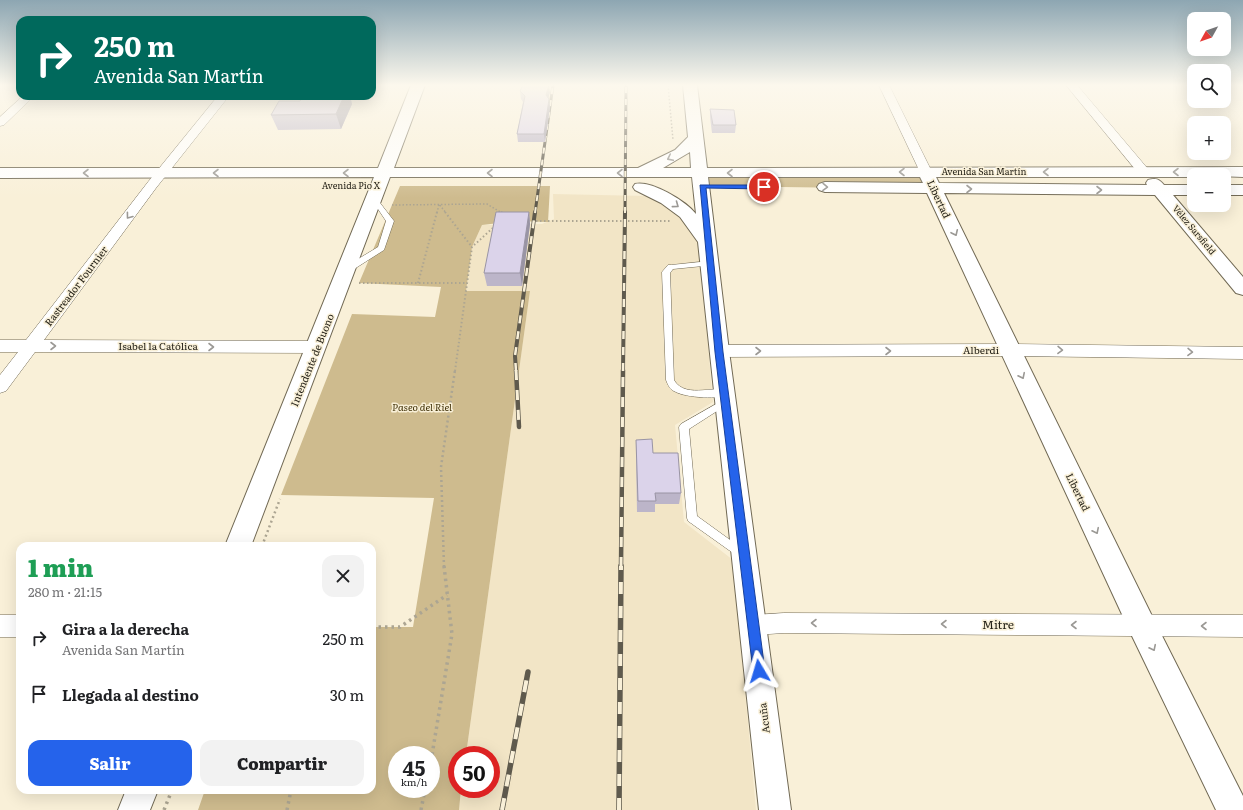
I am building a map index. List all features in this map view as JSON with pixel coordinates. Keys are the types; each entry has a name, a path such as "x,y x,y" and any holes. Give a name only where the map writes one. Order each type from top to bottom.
{"main road":[{"name":"Intendente de Buono","path":"240,542 404,123"},
{"name":"Acuña","path":"694,123 702,179 724,397 775,810"},
{"path":"696,137 680,153 640,180 686,213 692,221 709,253"},
{"name":"Avenida San Martín","path":"930,180 1144,172 1243,172"},
{"name":"Vélez Sarsfield","path":"1144,172 1243,289"},
{"name":"Avenida Pio X","path":"0,173 380,186 702,179"},
{"name":"Avenida Pio X","path":"0,185 157,179"},
{"name":"Avenida San Martín","path":"702,179 930,180 1187,190"},
{"name":"Libertad","path":"930,180 1142,626 1233,810"},
{"path":"1231,190 1243,190"},
{"path":"134,810 140,794"}],"street":[{"name":"Rastreador Fournier","path":"0,386 157,179 202,123"},
{"path":"902,123 930,180"},
{"path":"1103,123 1144,172"},
{"name":"Isabel la Católica","path":"0,346 316,347"},
{"name":"Alberdi","path":"719,352 1010,350 1243,353"},
{"name":"Mitre","path":"753,625 784,623 1243,626"},
{"path":"0,626 16,626"}],"lane":[{"path":"709,253 671,267 666,272 670,380 671,385 681,391 724,397"},
{"path":"724,397 684,427 692,518 744,556"}],"path":[{"path":"671,123 674,156"},
{"path":"380,186 392,205 487,204 505,214"},
{"path":"439,204 472,246"},
{"path":"418,283 439,204"},
{"path":"522,221 692,221"},
{"path":"433,746 452,634 444,567 441,467 472,246 497,224"},
{"path":"345,276 418,283 466,283"},
{"path":"376,627 400,627 447,595"},
{"path":"164,810 170,794"},
{"path":"287,810 290,794"},
{"path":"421,810 423,798"}],"shaded area":[{"path":"553,194 647,196 664,203 680,215 699,242 713,402 675,425 684,522 733,560 756,810 459,810 460,798 500,798 500,746 467,746 530,291 465,291 472,247 482,225 542,224 554,219"}],"green space":[{"path":"926,172 934,189 702,186 701,173"},
{"name":"Paseo del Riel","path":"400,186 550,186 548,222 516,221 482,225 472,247 466,291 530,291 467,746 448,746 448,798 460,798 459,810 198,810 204,794 376,794 376,627 413,627 434,498 281,495 352,314 435,317 441,287 359,283"}],"building":[{"path":"519,123 546,123 544,134 517,134"},
{"path":"713,123 736,123 736,125 713,125"},
{"path":"496,212 529,212 520,273 484,273"},
{"path":"652,439 653,453 678,453 681,493 655,493 656,501 638,501 636,440"}],"railway":[{"path":"535,213 548,123"},
{"path":"625,213 626,123"},
{"path":"516,371 515,356 535,212"},
{"path":"623,371 625,212"},
{"path":"516,370 519,427"},
{"path":"621,567 623,370"},
{"path":"619,810 621,566"},
{"path":"502,810 528,672"}],"route":[{"path":"759,671 719,352 702,186 764,187"}]}
